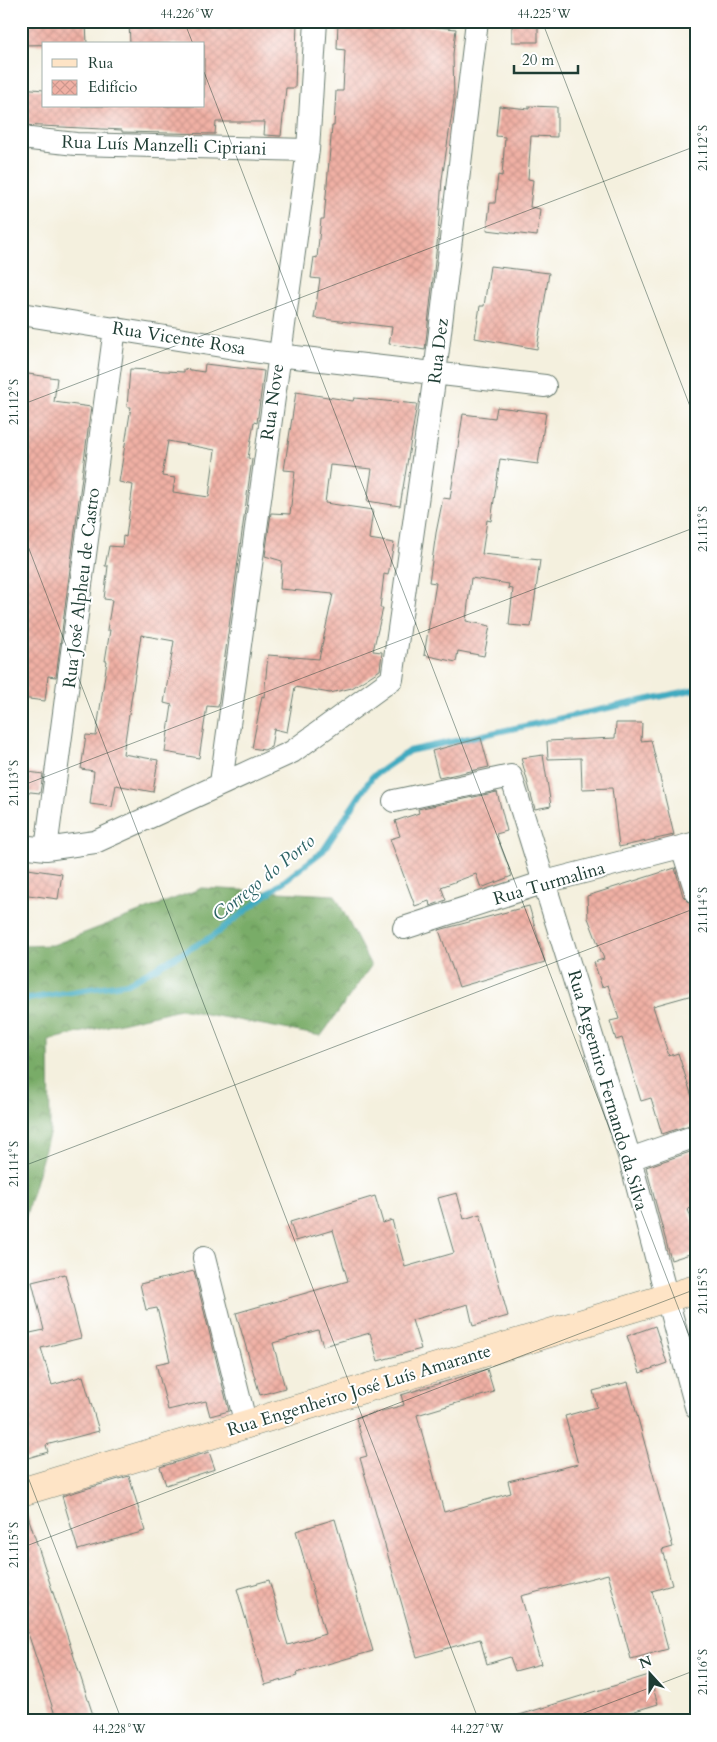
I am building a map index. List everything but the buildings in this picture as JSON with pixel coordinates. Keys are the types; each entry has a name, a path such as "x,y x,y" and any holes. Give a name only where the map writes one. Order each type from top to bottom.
{"street":[{"name":"Rua Nove","path":"221,783 278,355 308,150 316,21"},
{"name":"Rua Dez","path":"221,783 292,752 392,679 436,374 477,21"},
{"name":"Rua Luís Manzelli Cipriani","path":"21,138 76,144 308,150"},
{"name":"Rua Vicente Rosa","path":"21,314 278,355 544,386"},
{"name":"Rua José Alpheu de Castro","path":"46,849 115,328"},
{"name":"Rua Argemiro Fernando da Silva","path":"394,801 511,776 630,1159 696,1407"},
{"path":"21,846 46,849 95,842 221,783"},
{"path":"689,845 696,892"},
{"name":"Rua Turmalina","path":"404,928 545,882 689,845"},
{"path":"630,1159 696,1136"},
{"path":"204,1258 246,1425"},
{"name":"Rua Engenheiro José Luís Amarante","path":"21,1492 696,1289"}],"green space":[{"path":"202,888 335,895 371,966 321,1036 180,1009 49,1040 50,1131 21,1233 21,946 53,945"}],"waterway":[{"name":"Corrego do Porto","path":"21,1000 128,983 213,936 323,851 372,777 409,751 696,689"}]}
